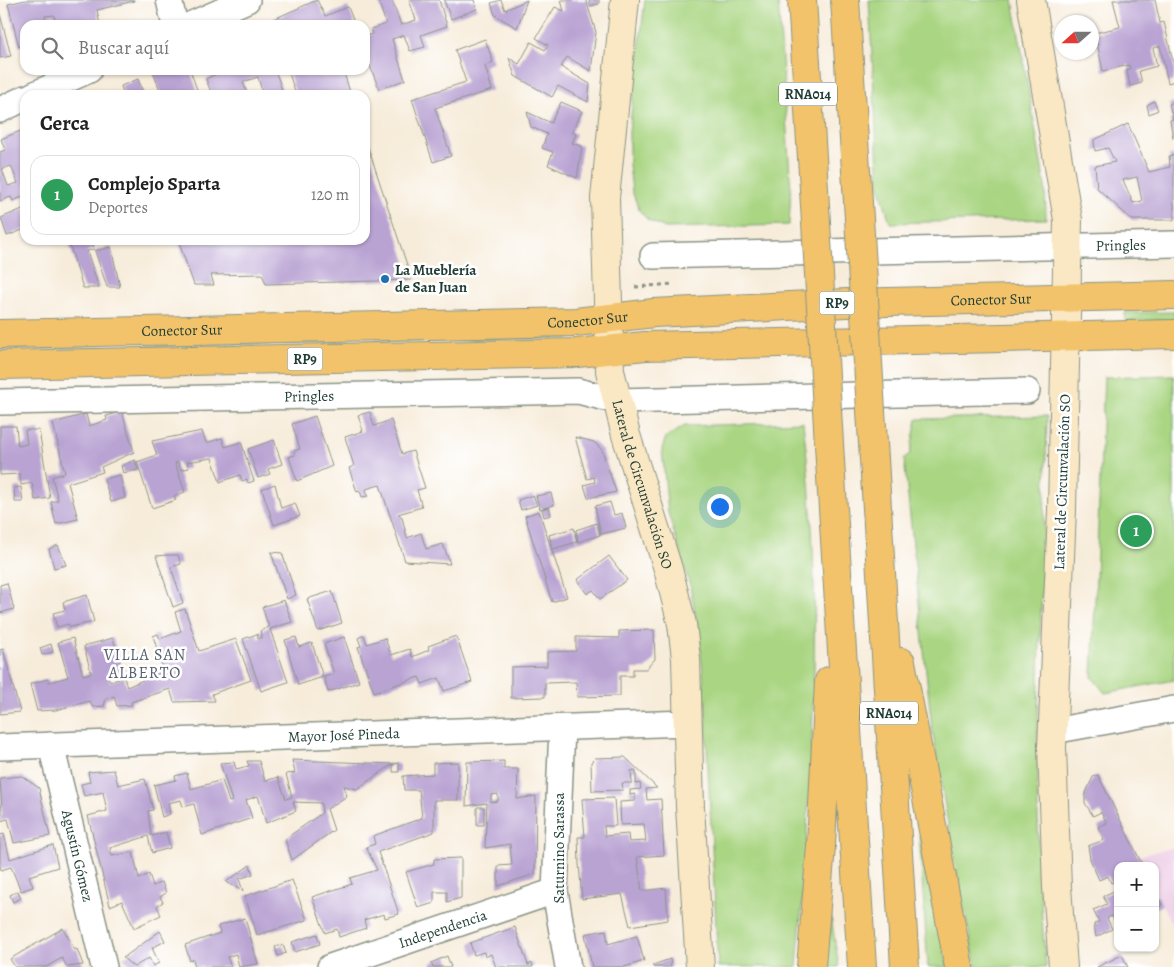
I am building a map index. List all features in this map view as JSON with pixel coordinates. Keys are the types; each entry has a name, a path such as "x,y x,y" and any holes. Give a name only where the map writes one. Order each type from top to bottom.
{"main road":[{"name":"RNA014","path":"802,0 862,967"},
{"name":"RNA014","path":"845,0 905,967"},
{"name":"Conector Sur","path":"0,334 576,322 608,317 846,303 1174,295"},
{"name":"Conector Sur","path":"0,365 568,353 654,346 1174,334"},
{"path":"879,545 959,967"},
{"path":"811,967 824,794 836,559"}],"street":[{"path":"169,0 173,20"},
{"path":"202,20 248,0"},
{"name":"Lateral de Circunvalación SO","path":"625,0 605,198 610,371 617,401 678,601 686,659 687,723 700,967"},
{"name":"Lateral de Circunvalación SO","path":"1031,0 1068,220 1053,731 1053,806 1063,967"},
{"path":"44,90 78,75"},
{"path":"0,110 20,100"},
{"name":"Pringles","path":"653,256 1174,244"},
{"name":"Pringles","path":"0,402 578,391 617,401 1027,391"},
{"path":"1053,731 1174,709"},
{"name":"Mayor José Pineda","path":"0,747 687,723"},
{"name":"Saturnino Sarassa","path":"562,728 555,891 568,967"},
{"name":"Agustín Gómez","path":"51,745 104,967"},
{"name":"Independencia","path":"330,967 555,891"}],"shaded area":[{"path":"1174,847 1174,929 1159,899 1159,862 1141,862 1138,856"}],"green space":[{"path":"645,0 778,0 791,190 789,225 665,228 648,220 639,210 632,191 629,164 629,132"},
{"path":"869,0 1013,0 1045,186 1046,219 890,223 879,185"},
{"path":"1174,312 1174,320 1125,321 1125,313"},
{"path":"569,336 569,338 0,350 0,349"},
{"path":"1174,375 1174,680 1105,693 1092,677 1104,377"},
{"path":"1047,416 1038,760 1038,829 1046,967 976,967 954,860 932,729 904,458 910,454 917,419"},
{"path":"803,422 810,490 813,558 814,694 807,831 797,967 718,967 700,640 690,585 668,513 662,449 666,437 685,426"},
{"path":"919,835 924,849 948,967 928,967"},
{"path":"831,917 839,967 825,967"}],"building":[{"path":"25,0 134,0 97,10 99,20 55,20 54,15 45,16 46,20 20,20 19,47 8,4"},
{"path":"317,0 325,16 348,7 353,20 271,20"},
{"path":"378,0 392,0 401,25 416,20 409,0 439,0 447,26 421,35 425,47 410,51 404,35 392,39 405,80 379,89 370,66 370,35 372,34 371,29 386,24"},
{"path":"444,0 474,0 477,9 451,19"},
{"path":"501,0 505,10 527,0 517,28 495,15 491,3"},
{"path":"561,0 586,0 596,32 591,71 567,57 561,67 590,84 588,102 558,86 552,97 515,76 509,58 519,64 531,42 545,50 548,45 536,38 555,7 564,11"},
{"path":"589,0 599,0 599,4 590,6"},
{"path":"1113,0 1155,0 1160,23 1164,22 1174,66 1174,81 1168,83 1160,46 1153,48 1157,66 1139,71 1142,83 1130,86 1127,70 1130,69 1129,65 1103,71 1099,52 1099,32 1120,27"},
{"path":"0,14 11,56 0,58"},
{"path":"485,39 493,62 485,66 492,90 435,108 451,156 433,162 412,99 466,82 455,50"},
{"path":"154,75 192,75 197,90 160,90"},
{"path":"214,75 277,75 282,90 262,90 258,77 243,82 246,90 210,90 206,79"},
{"path":"290,75 345,75 349,90 294,90"},
{"path":"138,79 142,90 122,90 121,86"},
{"path":"1154,101 1158,110 1149,114 1147,105"},
{"path":"561,102 582,111 572,132 576,134 572,143 582,146 577,178 548,165 553,152 542,148 547,134 531,127 527,112 551,123"},
{"path":"1174,102 1173,138 1170,120 1173,119 1169,104"},
{"path":"1128,124 1149,172 1170,167 1169,156 1174,155 1174,220 1132,220 1097,188 1095,166 1115,162 1108,148 1095,151 1094,140","holes":["1137,177 1142,201 1133,203 1123,180"]},
{"path":"20,131 20,198 13,201 11,197 0,201 0,152 5,150 1,139","holes":["11,166 18,183 8,186 2,169"]},
{"path":"370,153 412,280 266,284 262,274 211,275 214,285 194,285 180,245 370,245"},
{"path":"20,210 20,231 7,236 1,218"},
{"path":"70,245 93,245 94,249 87,251 99,288 83,288"},
{"path":"111,247 120,287 107,287 95,251"},
{"path":"122,412 134,452 101,467 103,472 68,483 78,519 56,524 51,502 58,500 52,477 65,473 53,423 86,414 89,426 107,420 106,416"},
{"path":"370,412 374,426 391,420 402,454 413,451 425,488 417,490 422,507 398,514 402,517 407,538 421,533 426,549 443,544 450,564 405,561 380,485 366,489 368,496 362,497 360,491 357,492 349,468 354,466 345,437 363,431 358,415"},
{"path":"315,416 332,466 297,481 289,457 295,455 294,451 300,449 292,424"},
{"path":"0,426 16,426 18,446 27,444 25,430 39,430 50,498 35,500 32,483 21,485 20,474 0,475"},
{"path":"202,431 206,443 222,438 225,447 241,442 254,481 248,483 247,479 242,481 240,475 220,482 212,458 187,462 189,468 181,470 178,462 175,463 185,492 174,496 176,500 152,508 137,462 157,455 152,441"},
{"path":"575,437 594,442 602,450 616,492 588,498 584,485 595,482 594,477 587,479"},
{"path":"274,440 282,464 268,469 270,474 258,478 248,449"},
{"path":"135,460 138,470 123,473 121,466"},
{"path":"120,475 125,498 111,502 104,479"},
{"path":"275,484 281,508 295,503 300,516 274,525 262,489"},
{"path":"21,487 23,502 15,502 14,488"},
{"path":"551,493 554,505 540,509 536,496"},
{"path":"533,495 537,505 521,510 518,500"},
{"path":"610,502 614,515 622,513 626,528 601,534 595,506"},
{"path":"549,507 551,515 544,517 542,509"},
{"path":"539,511 567,597 552,602 525,516"},
{"path":"597,523 600,535 578,542 576,530"},
{"path":"574,528 577,542 553,549 549,535"},
{"path":"58,545 66,565 54,568 49,549"},
{"path":"271,552 282,553 296,595 287,599"},
{"path":"178,555 181,564 171,567 183,603 173,607 156,556"},
{"path":"609,556 627,580 600,599 593,590 587,594 577,580"},
{"path":"7,583 14,609 0,613 0,585"},
{"path":"332,591 342,623 318,631 307,599"},
{"path":"87,595 94,622 70,627 69,624 57,627 53,613 65,610 63,602"},
{"path":"284,600 292,622 270,629 288,682 261,691 243,639 257,634 258,639 262,637 260,631 269,627 262,607"},
{"path":"185,609 199,651 236,639 251,680 212,694 215,701 174,702 170,689 131,702 132,705 117,706 114,696 106,699 104,706 92,707 90,701 56,710 37,711 30,684 48,679 49,682 68,677 58,642 73,638 83,675 91,673 84,646 113,638 122,669 107,673 110,682 124,677 127,687 164,671 153,636 158,634 160,639 181,631 175,612"},
{"path":"654,630 655,659 646,669 633,669 633,676 620,676 620,696 577,697 576,682 545,683 545,697 511,698 511,667 547,666 547,652 576,651 576,637 619,638 619,631"},
{"path":"364,635 367,644 385,638 391,655 410,649 412,657 429,650 428,646 456,636 472,682 444,691 439,678 422,684 419,677 374,692 358,647 361,646 358,638"},
{"path":"296,637 299,647 312,643 323,677 298,685 285,640"},
{"path":"344,637 359,682 328,692 324,677 334,674 324,644"},
{"path":"51,644 53,652 42,655 40,648"},
{"path":"3,649 20,712 0,714 0,650"},
{"path":"625,757 657,788 646,789 647,800 661,799 664,855 637,857 642,891 666,888 668,920 630,926 622,894 582,899 578,837 585,837 582,799 614,798 616,826 604,826 605,836 628,834 629,842 646,841 644,824 621,825 620,802 635,801 635,794 630,795 630,790 641,789 640,783 636,784 636,770 631,771 632,783 622,783 623,790 592,791 591,762 595,758"},
{"path":"292,760 393,764 357,789 344,786 347,796 327,809 334,830 292,860 285,839 322,813 321,803 293,802 296,811 266,823 258,796 246,800 252,818 202,835 194,804 183,807 181,800 168,803 170,814 162,817 154,785 176,780 175,776 187,773 191,789 222,780 229,802 232,801 220,763 234,762 236,769 249,766 247,761 259,761 265,781 278,777 286,799 292,797 286,774 295,773"},
{"path":"504,761 504,769 518,769 517,799 536,796 535,874 498,886 498,866 512,865 510,844 485,848 487,803 466,806 467,762","holes":["498,794 498,801 491,802 491,795"]},
{"path":"458,762 458,800 434,800 434,832 378,852 399,914 385,918 384,914 364,920 366,928 339,937 337,929 325,933 312,897 352,884 350,878 377,870 366,847 375,844 373,836 422,818 419,790 404,790 403,776 433,774 433,763"},
{"path":"399,763 399,772 393,772 393,764"},
{"path":"114,770 118,785 145,779 153,810 148,811 151,836 166,832 170,848 152,853 148,836 110,848 112,856 133,852 139,879 149,874 153,886 162,882 166,893 160,897 163,902 157,906 161,915 134,928 122,901 110,906 88,816 107,811 103,792 84,796 81,784 90,782 88,772"},
{"path":"1098,775 1141,862 1114,862 1114,882 1111,883 1108,876 1099,880 1090,859 1088,846 1104,840 1098,827 1107,823 1101,812 1093,816 1085,803 1085,795 1093,777"},
{"path":"22,776 39,788 50,836 14,843 8,819 0,821 2,813 0,778"},
{"path":"477,807 484,807 484,825 477,825"},
{"path":"4,834 10,859 53,845 58,867 29,876 33,887 21,891 11,867 1,870 0,835"},
{"path":"461,858 461,898 447,902 447,892 434,892 434,903 418,908 406,872 434,864 434,859"},
{"path":"250,865 253,874 239,879 243,891 226,882"},
{"path":"292,880 307,920 257,935 245,896"},
{"path":"18,891 21,898 13,902 10,895"},
{"path":"1114,891 1114,920 1112,916 1107,918 1112,929 1096,937 1094,924 1099,922 1093,910 1107,904 1103,896"},
{"path":"245,918 258,964 239,967 236,954 227,957 231,967 195,967 193,959 190,961 185,945 220,933 218,926"},
{"path":"515,927 528,965 532,963 533,967 496,967 491,954 485,957 484,952 474,955 470,943"},
{"path":"63,928 75,950 77,949 83,965 67,967 62,958 46,967 15,967 10,959"},
{"path":"606,930 608,944 637,936 644,961 624,967 592,967 585,934"},
{"path":"160,931 165,941 152,948 159,963 153,966 149,958 134,967 123,958"},
{"path":"317,934 320,944 295,952 292,942"},
{"path":"283,945 286,953 278,956 275,947"},
{"path":"1122,955 1128,967 1097,967"},
{"path":"447,956 451,967 433,967 431,963"},
{"path":"670,959 671,967 653,967 653,965"}],"place":[{"name":"La Mueblería de San Juan","path":"385,279"},
{"name":"Complejo Sparta","path":"1136,531"}],"district":[{"name":"VILLA SAN ALBERTO","path":"145,664"}]}
